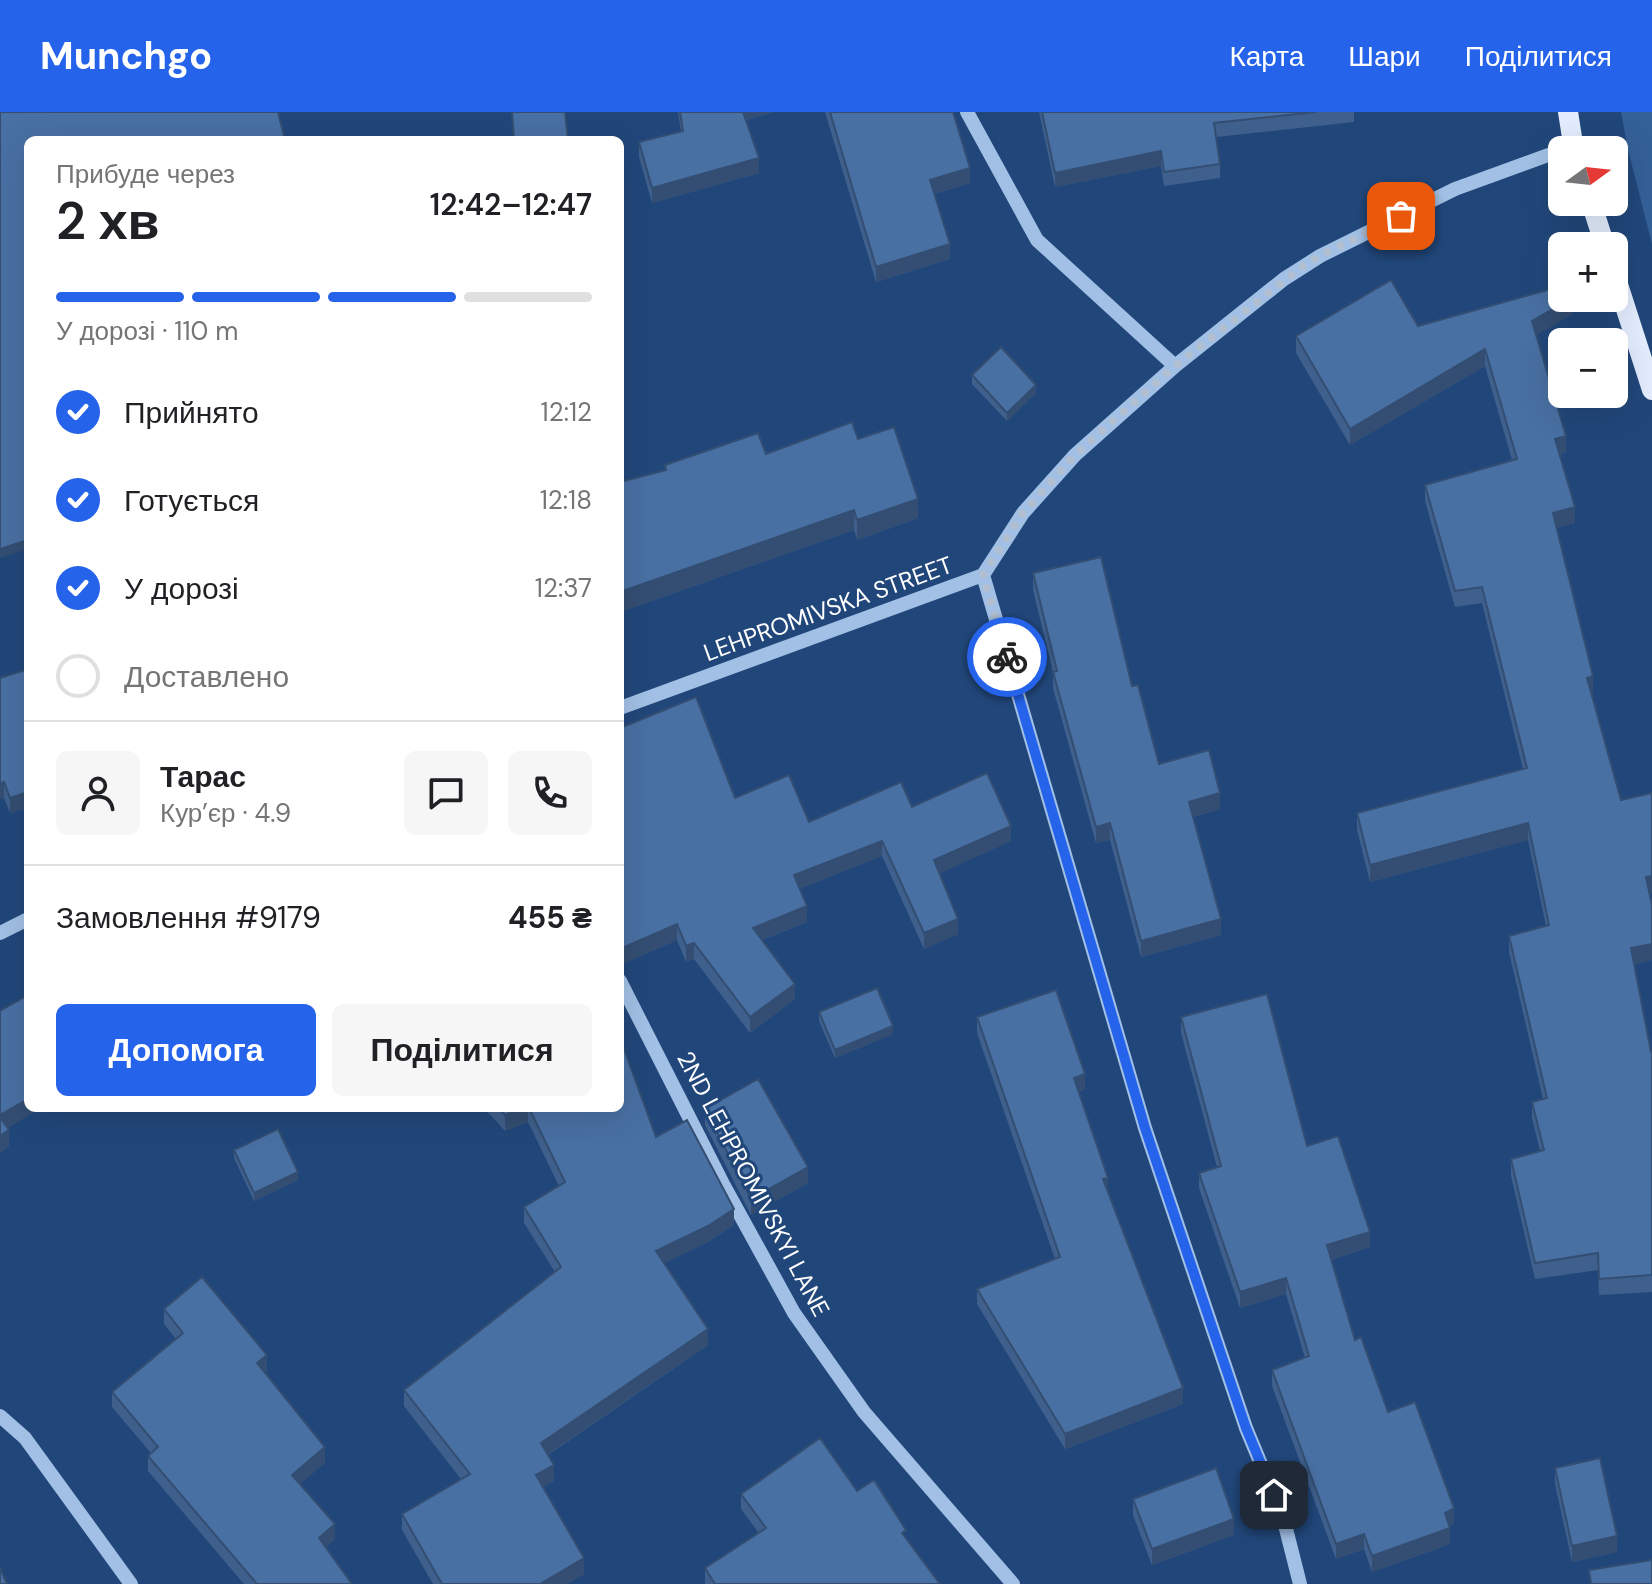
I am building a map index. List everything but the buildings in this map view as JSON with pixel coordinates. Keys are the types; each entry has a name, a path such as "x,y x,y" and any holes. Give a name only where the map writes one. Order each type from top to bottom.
{"main road":[{"path":"1568,112 1572,136"},
{"path":"1627,312 1652,390"}],"street":[{"path":"967,112 1037,240 1175,366"},
{"name":"LEHPROMIVSKA STREET","path":"624,707 983,575 1023,513 1075,455 1175,366 1284,279 1320,256 1455,189 1548,157"},
{"path":"983,575 1145,1128 1246,1428 1283,1517 1300,1584"},
{"path":"0,933 24,921"},
{"name":"2ND LEHPROMIVSKYI LANE","path":"624,989 722,1182 794,1313 864,1412 1013,1584"},
{"path":"0,1416 25,1438 131,1584"}],"shaded area":[{"path":"1621,112 1652,112 1652,244 1628,150 1628,136 1625,136"}],"way so far":[{"path":"1007,657 983,575 1023,513 1057,474 1175,366 1284,279 1320,256 1401,216"}],"route":[{"path":"1007,657 1145,1128 1246,1428 1274,1495"}]}
